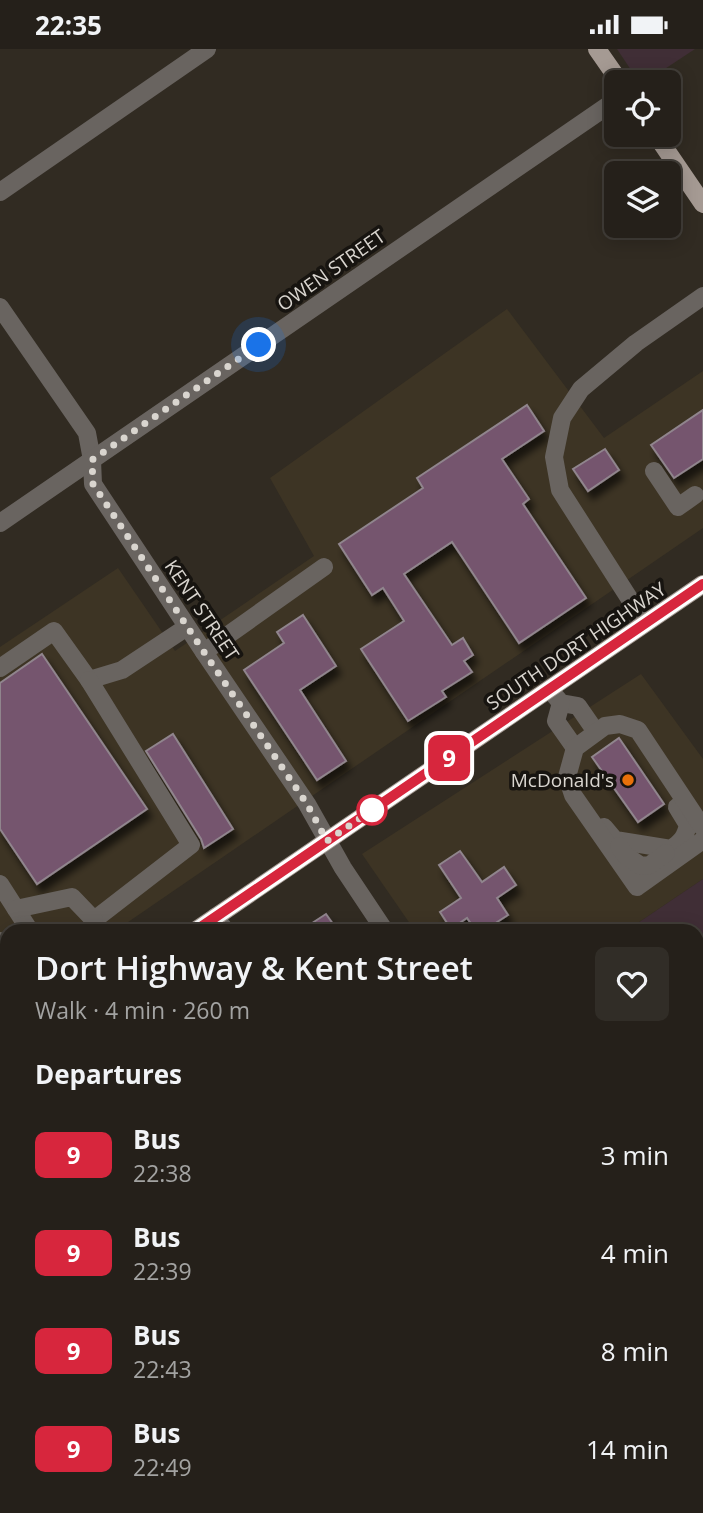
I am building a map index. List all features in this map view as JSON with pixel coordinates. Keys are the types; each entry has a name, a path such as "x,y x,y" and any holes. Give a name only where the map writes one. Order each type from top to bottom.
{"main road":[{"path":"597,49 612,70"},
{"path":"664,147 703,204"},
{"name":"SOUTH DORT HIGHWAY","path":"220,924 327,841 555,696 645,623 703,584"}],"street":[{"path":"0,192 206,49"},
{"name":"OWEN STREET","path":"0,523 604,108"},
{"path":"645,623 559,489 554,457 562,418 581,389 636,343 703,296"},
{"name":"KENT STREET","path":"0,307 87,433 93,484 307,804 343,868 380,924"},
{"path":"653,471 678,507 700,496"},
{"path":"204,652 324,567"},
{"path":"89,680 122,670 187,627"},
{"path":"0,668 54,631 89,680 191,845 99,924"},
{"path":"575,748 556,721 555,696 578,706 596,732"},
{"path":"588,815 597,818 615,840 671,849 682,841 686,834 688,825 682,813 620,724"},
{"path":"703,828 638,730 620,724 605,726 575,748 568,777 573,795 637,887 703,840"},
{"path":"0,884 26,924"},
{"path":"16,909 72,897 97,924"}],"shaded area":[{"path":"617,49 695,49 663,70 631,70"},
{"path":"507,309 604,438 703,371 703,528 125,924 0,924 0,647 118,568 175,651 314,556 270,478"},
{"path":"641,674 703,759 703,879 636,924 410,924 362,854"},
{"path":"703,879 703,924 636,924"}],"building":[{"path":"527,405 544,431 502,459 529,499 523,504 586,598 519,643 452,542 404,574 452,645 463,638 473,655 464,661 472,672 442,691 446,697 408,721 361,649 404,621 383,588 372,595 339,544 423,488 417,478"},
{"path":"703,410 703,459 674,478 651,445"},
{"path":"605,449 619,470 588,491 573,469"},
{"path":"303,615 336,666 300,690 346,761 317,780 244,670 284,643 277,632"},
{"path":"42,654 147,809 37,884 0,829 0,683"},
{"path":"173,734 233,829 204,848 146,751"},
{"name":"McDonald's","path":"619,738 664,804 638,822 592,757"},
{"path":"460,851 482,882 504,867 516,885 497,898 508,915 494,924 471,924 467,918 458,924 448,924 440,912 461,898 439,865"},
{"path":"326,914 333,924 311,924"}],"bus line":[{"name":"9","path":"205,924 703,584"}],"place":[{"name":"McDonald's","path":"628,780"}],"route":[{"path":"259,345 92,460 93,484 307,804 327,841 372,810"}]}
